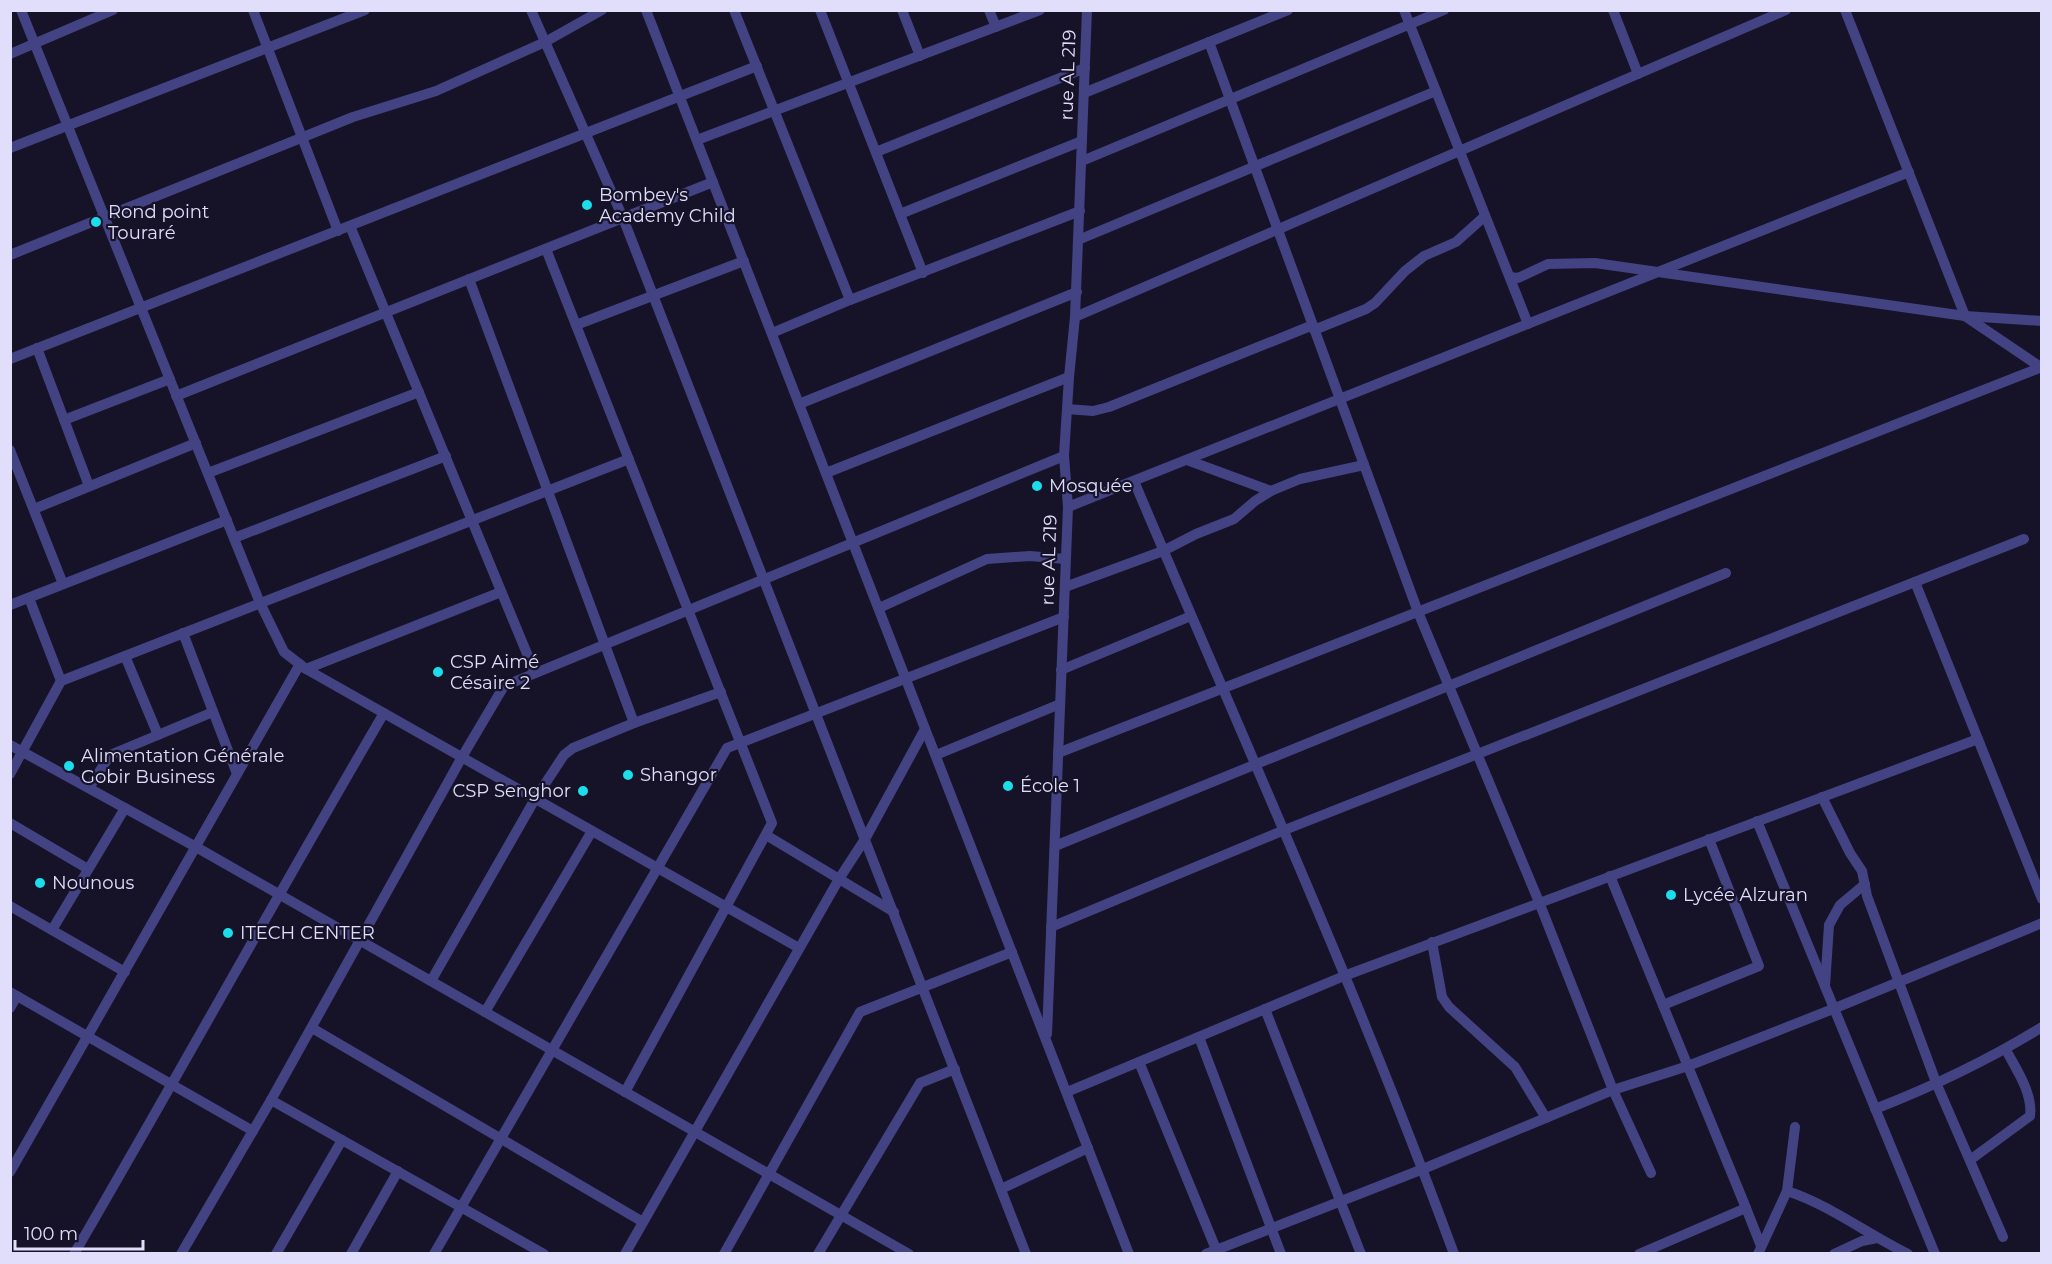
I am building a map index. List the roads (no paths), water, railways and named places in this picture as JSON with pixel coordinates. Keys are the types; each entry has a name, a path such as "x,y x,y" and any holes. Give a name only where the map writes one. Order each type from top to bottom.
{"street":[{"path":"21,10 260,603 284,652 303,667 799,948"},
{"path":"253,10 338,231"},
{"path":"10,148 365,10"},
{"path":"531,10 623,218 1026,1254"},
{"path":"10,255 353,117 436,91 545,42 602,10"},
{"path":"646,10 1130,1254"},
{"path":"734,10 850,300"},
{"path":"820,10 923,273"},
{"path":"902,10 920,56"},
{"path":"989,10 996,27"},
{"path":"697,140 1040,10"},
{"name":"rue AL 219","path":"1047,1040 1068,507 1064,456 1077,292 1088,10"},
{"path":"1084,93 1288,10"},
{"path":"1404,10 1528,324"},
{"path":"1082,160 1444,10"},
{"path":"1613,10 1638,74"},
{"path":"1075,317 1786,10"},
{"path":"1845,10 1965,316 2041,367"},
{"path":"10,54 106,12"},
{"path":"1209,42 1418,612 1539,902 1613,1090 1651,1173"},
{"path":"10,359 757,66"},
{"path":"876,152 1085,68"},
{"path":"1078,240 1436,91"},
{"path":"900,214 1082,141"},
{"path":"1068,507 1909,172"},
{"path":"176,396 713,182"},
{"path":"772,333 850,300 1080,211"},
{"path":"1067,409 1093,411 1109,407 1313,327 1366,309 1424,256 1456,242 1485,216"},
{"path":"350,226 535,673"},
{"path":"546,249 772,823 625,1092"},
{"path":"576,325 744,261"},
{"path":"1510,277 1518,278 1548,264 1595,263 1965,316 2042,321"},
{"path":"469,279 634,723"},
{"path":"799,404 1077,292"},
{"path":"37,348 89,486"},
{"path":"1058,753 2041,367"},
{"path":"826,473 1069,377"},
{"path":"64,420 170,379"},
{"path":"208,473 419,392"},
{"path":"34,509 196,443"},
{"path":"11,450 63,584"},
{"path":"234,538 446,456"},
{"path":"181,1254 312,1028 504,686 1064,456"},
{"path":"10,774 61,681 629,459"},
{"path":"1186,460 1271,491"},
{"path":"1065,587 1163,551 1196,534 1234,519 1271,491 1300,479 1364,465"},
{"path":"1134,481 1344,976 1423,1169 1454,1254"},
{"path":"10,605 227,520"},
{"path":"1051,927 1282,831 2024,539"},
{"path":"879,608 987,559 1030,556 1065,559"},
{"path":"1055,846 1726,573"},
{"path":"1915,582 2042,899"},
{"path":"10,1172 237,774 303,667 501,592"},
{"path":"29,598 61,681"},
{"path":"1062,670 1191,616"},
{"path":"434,1254 727,748 1064,617"},
{"path":"183,633 237,774"},
{"path":"125,656 158,735"},
{"path":"431,981 535,798 568,751 634,723 721,692"},
{"path":"936,755 1060,704"},
{"path":"89,788 110,755 213,712"},
{"path":"74,1254 278,894 384,713"},
{"path":"625,1254 839,879 866,839 926,729"},
{"path":"1067,1092 1344,976 1978,739"},
{"path":"10,745 196,847 841,1215 891,1249 909,1254"},
{"path":"1822,797 1850,853 1862,871 1867,896 1937,1085 2003,1236"},
{"path":"52,930 125,808"},
{"path":"1757,821 1935,1254"},
{"path":"10,823 88,869"},
{"path":"485,1012 592,831"},
{"path":"766,835 894,912"},
{"path":"1663,1005 1760,966 1709,839"},
{"path":"1610,876 1746,1208 1760,1250"},
{"path":"1825,989 1829,925 1840,905 1865,884"},
{"path":"10,906 125,972"},
{"path":"1139,1062 1213,1252 1423,1169 1613,1090 1688,1066 2042,923"},
{"path":"1432,942 1442,997 1449,1007 1515,1067 1546,1118"},
{"path":"724,1254 860,1012 1012,952"},
{"path":"10,1008 14,994 253,1131"},
{"path":"1264,1009 1361,1254"},
{"path":"1875,1109 1937,1085 2006,1050 2042,1027"},
{"path":"312,1028 643,1222"},
{"path":"1199,1037 1281,1254"},
{"path":"1970,1160 2030,1116 2031,1107 2024,1085 2006,1050"},
{"path":"818,1254 920,1083 955,1069"},
{"path":"271,1100 537,1252"},
{"path":"1760,1250 1787,1191 1795,1127"},
{"path":"276,1254 342,1140"},
{"path":"1001,1189 1089,1148"},
{"path":"351,1254 398,1171"},
{"path":"1787,1191 1810,1198 1908,1254"},
{"path":"1639,1254 1746,1208"},
{"path":"1834,1254 1862,1240 1877,1238"},
{"path":"1855,1254 1862,1240"}],"place":[{"name":"Bombey's Academy Child","path":"587,205"},
{"name":"Rond point Touraré","path":"96,222"},
{"name":"Mosquée","path":"1037,486"},
{"name":"CSP Aimé Césaire 2","path":"438,672"},
{"name":"Alimentation Générale Gobir Business","path":"69,766"},
{"name":"Shangor","path":"628,775"},
{"name":"École 1","path":"1008,786"},
{"name":"CSP Senghor","path":"583,791"},
{"name":"Nounous","path":"40,883"},
{"name":"Lycée Alzuran","path":"1671,895"},
{"name":"ITECH CENTER","path":"228,933"}]}
